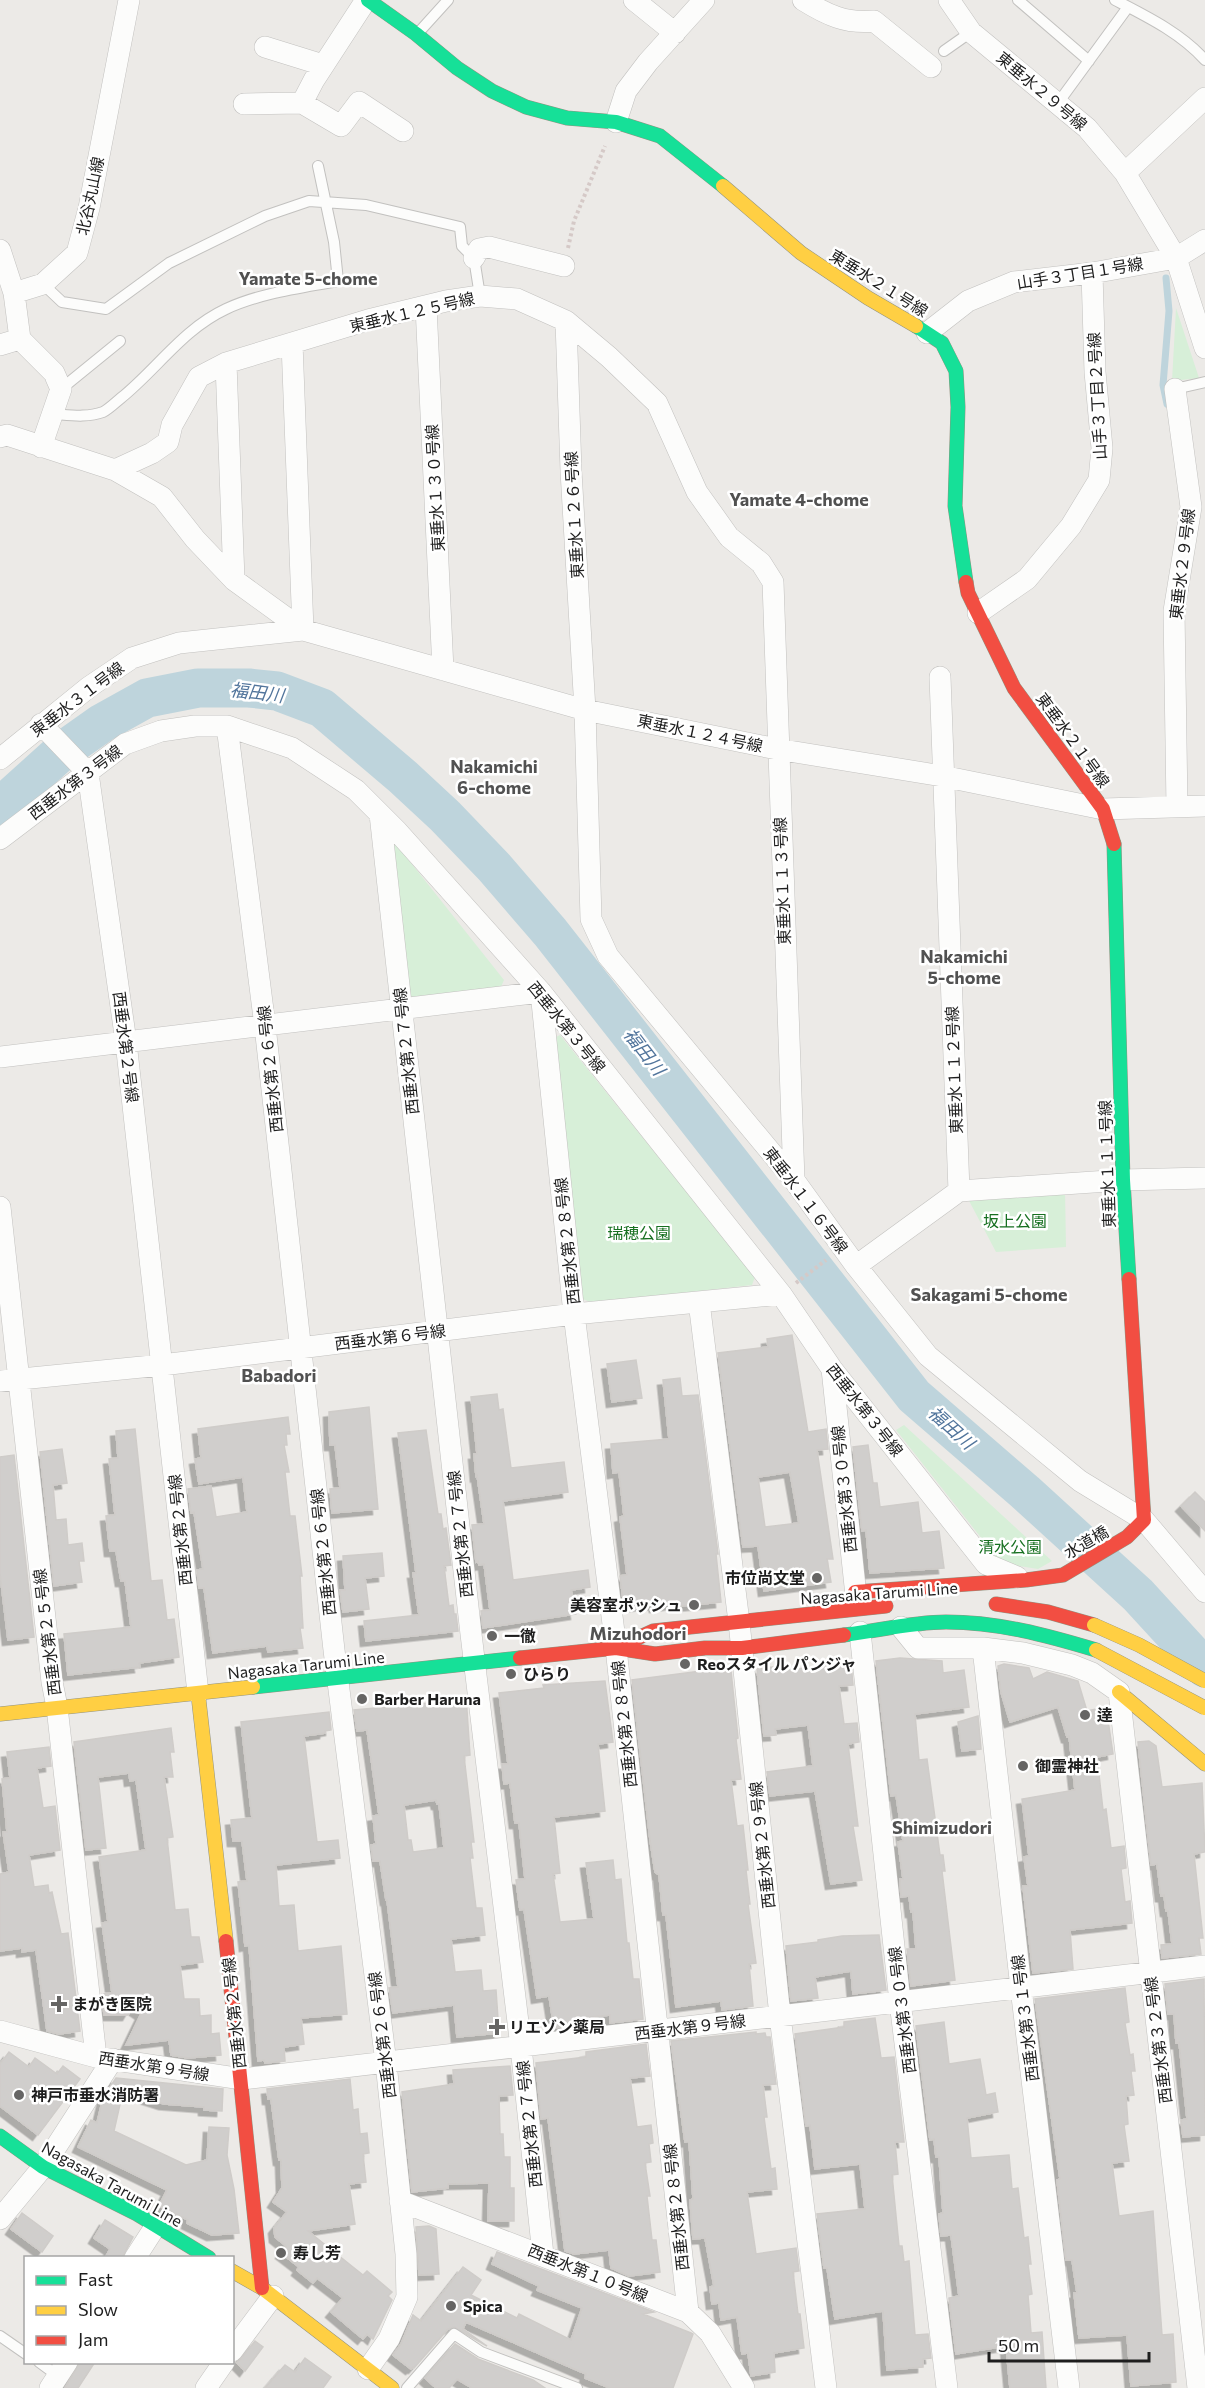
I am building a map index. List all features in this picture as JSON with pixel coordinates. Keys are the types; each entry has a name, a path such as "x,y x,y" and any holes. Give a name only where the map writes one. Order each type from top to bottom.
{"street":[{"name":"北谷丸山線","path":"14,293 43,284 77,253 89,208 129,0"},
{"name":"東垂水２１号線","path":"367,0 492,92 526,107 567,118 616,122 660,136 734,195 801,253 868,298 908,320 942,343 956,371 958,407 955,506 968,593 1014,688 1103,809"},
{"path":"302,103 323,65 367,0"},
{"path":"634,0 675,33"},
{"path":"616,122 626,91 704,0"},
{"path":"803,0 824,13 856,23 874,21 938,59"},
{"name":"東垂水２９号線","path":"964,12 1087,128 1125,173 1176,258 1201,319 1205,348"},
{"path":"264,47 323,65"},
{"path":"1125,173 1205,98"},
{"path":"244,104 302,103 341,126 359,102 403,131"},
{"path":"1176,258 1205,240"},
{"path":"474,258 479,249 489,247 564,266"},
{"path":"0,250 14,293 10,342 54,373 61,389 41,447"},
{"name":"山手３丁目１号線","path":"927,333 968,301 1014,282 1092,273 1176,258"},
{"name":"山手３丁目２号線","path":"978,613 1027,579 1071,526 1099,480 1102,448 1095,372 1092,273"},
{"name":"東垂水１２５号線","path":"115,470 152,453 168,442 172,425 199,378 226,363 368,320 426,306 480,296 517,299 566,321 609,357 657,403 697,492 729,537 761,563 773,582"},
{"name":"東垂水１３０号線","path":"426,306 443,670"},
{"name":"東垂水１２６号線","path":"566,321 571,471 585,710"},
{"path":"292,343 303,630"},
{"path":"226,363 234,580"},
{"name":"東垂水２９号線","path":"1175,388 1191,507 1174,611 1178,807"},
{"path":"0,436 8,435 115,470 162,497 195,539 234,580 303,630"},
{"name":"東垂水１１３号線","path":"773,582 777,749 794,1180"},
{"name":"東垂水１２４号線","path":"303,630 585,710 777,749 942,776 1103,809 1205,806"},
{"name":"東垂水３１号線","path":"0,759 41,724 132,658 180,643 303,630"},
{"name":"東垂水１１２号線","path":"940,677 959,1191"},
{"name":"東垂水１１６号線","path":"585,710 591,919 608,956 794,1180 856,1266 928,1356 1080,1481 1144,1520 1205,1592"},
{"path":"41,724 88,773"},
{"name":"西垂水第３号線","path":"0,839 125,744 161,731 195,726 227,726 292,748 356,790 541,992 781,1294 832,1369 986,1564 1026,1580"},
{"name":"西垂水第２６号線","path":"227,726 265,1026 338,1678 386,2062 400,2201 407,2297 389,2339 368,2369"},
{"name":"西垂水第２号線","path":"88,773 126,1042 198,1693 268,2292"},
{"name":"東垂水１１１号線","path":"1103,809 1114,839 1123,1180 1144,1520"},
{"name":"西垂水第２７号線","path":"380,814 400,1009 521,2047 543,2255"},
{"path":"0,1057 541,992"},
{"name":"西垂水第２８号線","path":"541,992 574,1314 616,1647 688,2312"},
{"path":"856,1266 959,1191 1123,1180 1205,1178"},
{"name":"西垂水第２５号線","path":"0,1207 10,1380 104,2058"},
{"name":"西垂水第６号線","path":"10,1380 162,1365 574,1314 781,1294"},
{"name":"西垂水第２９号線","path":"699,1302 739,1622 780,2016 826,2388"},
{"name":"西垂水第３０号線","path":"832,1369 856,1600"},
{"name":"水道橋","path":"1026,1580 1063,1575 1126,1538 1144,1520"},
{"path":"856,1600 1026,1580"},
{"name":"Nagasaka Tarumi Line","path":"616,1647 653,1631 739,1622 856,1600 900,1605"},
{"name":"Nagasaka Tarumi Line","path":"979,1604 1048,1612 1094,1625 1139,1645 1205,1681"},
{"name":"Nagasaka Tarumi Line","path":"0,1714 616,1647 655,1653 705,1648 742,1648 944,1622 1001,1625 1044,1634 1096,1650 1205,1708"},
{"path":"901,1627 918,1648 983,1648 1023,1653 1072,1665 1092,1673 1119,1692 1205,1764"},
{"name":"西垂水第３０号線","path":"860,1632 900,2002 947,2388"},
{"name":"西垂水第３１号線","path":"983,1648 1069,2388"},
{"name":"西垂水第３２号線","path":"1119,1692 1198,2388"},
{"name":"西垂水第９号線","path":"0,2031 104,2058 242,2079 1205,1966"},
{"path":"0,2219 43,2167 104,2058"},
{"name":"Nagasaka Tarumi Line","path":"0,2136 43,2167 137,2214 206,2256"},
{"name":"西垂水第１０号線","path":"400,2201 688,2312 710,2333 744,2388"},
{"path":"136,2256 156,2227"},
{"path":"234,2272 268,2292 392,2388"},
{"path":"234,2348 268,2292"},
{"path":"206,2388 223,2364"}],"lane":[{"path":"416,34 448,0"},
{"path":"1018,0 1089,61"},
{"path":"1114,0 1151,18 1197,51 1205,60"},
{"path":"1058,103 1128,7"},
{"path":"938,59 964,12"},
{"path":"53,414 79,416 104,412 136,386 170,350 196,327 226,309 278,292 338,281 334,242 318,166"},
{"path":"43,284 62,302 106,309 169,263 265,216 309,201 366,205 460,227 462,246 474,258 480,296"},
{"path":"61,389 120,341"},
{"name":"東垂水２９号線","path":"1175,388 1205,382"},
{"path":"407,2388 454,2334 482,2352 576,2388"},
{"path":"0,2336 24,2353"},
{"path":"42,2364 58,2376"}],"path":[{"path":"564,266 574,221 616,122"},
{"path":"781,1294 842,1247"}],"green space":[{"path":"1176,308 1199,378 1172,381"},
{"path":"396,844 504,980 500,989 418,1000 406,993 389,846"},
{"name":"瑞穂公園","path":"560,1035 755,1277 752,1285 593,1303 580,1298 554,1038"},
{"name":"坂上公園","path":"1065,1189 1066,1247 996,1252 966,1195"},
{"name":"清水公園","path":"904,1425 1052,1561 1038,1569 1001,1563 896,1430"}],"building":[{"path":"792,1335 808,1432 826,1429 828,1449 817,1450 833,1559 827,1559 831,1582 764,1591 758,1546 743,1547 718,1353 768,1347 767,1339","holes":["790,1472 799,1523 765,1527 758,1477"]},
{"path":"636,1360 642,1398 612,1402 607,1364"},
{"path":"680,1378 682,1396 698,1395 718,1554 716,1554 721,1602 673,1607 673,1604 655,1607 654,1604 624,1607 620,1576 627,1575 620,1517 624,1516 619,1472 613,1473 611,1444 669,1439 663,1380"},
{"path":"497,1394 499,1410 503,1409 511,1468 564,1462 568,1492 503,1501 513,1580 588,1570 590,1587 571,1590 576,1614 483,1628 481,1611 490,1610 484,1564 479,1565 478,1561 476,1562 472,1525 484,1524 476,1476 474,1454 477,1454 471,1397"},
{"path":"369,1407 378,1509 332,1513 330,1489 340,1488 335,1445 330,1445 329,1412"},
{"path":"288,1417 290,1434 286,1434 287,1445 284,1445 289,1472 285,1472 290,1516 295,1516 302,1576 300,1576 303,1628 300,1628 303,1648 268,1652 267,1646 213,1653 204,1588 199,1588 197,1570 203,1569 188,1489 211,1486 216,1517 247,1512 243,1477 199,1484 195,1459 201,1458 198,1429"},
{"path":"135,1429 151,1581 162,1580 167,1620 174,1619 179,1657 139,1663 140,1667 68,1675 64,1634 131,1627 125,1581 121,1581 116,1551 110,1551 106,1516 115,1515 109,1459 118,1458 116,1431"},
{"path":"426,1430 438,1514 441,1514 443,1529 446,1528 451,1565 444,1566 449,1606 453,1605 458,1631 366,1641 364,1621 419,1615 413,1573 416,1573 398,1433"},
{"path":"868,1445 873,1483 877,1483 880,1507 918,1502 922,1533 939,1531 944,1568 870,1573 866,1530 862,1531 853,1447"},
{"path":"62,1449 67,1483 53,1485 56,1520 66,1519 68,1545 82,1543 84,1561 79,1561 82,1582 54,1586 40,1452"},
{"path":"14,1455 34,1637 8,1640 0,1574 0,1457"},
{"path":"1195,1492 1205,1502 1205,1531 1181,1506"},
{"path":"382,1553 384,1576 365,1578 369,1609 343,1612 340,1590 345,1590 343,1556"},
{"path":"900,1658 942,1661 943,1673 964,1670 969,1707 915,1714 919,1760 927,1759 940,1855 943,1855 945,1871 942,1871 955,1980 911,1986 907,1949 916,1949 913,1912 911,1912 909,1896 901,1897 900,1879 903,1879 898,1842 903,1841 896,1795 891,1796 876,1661"},
{"path":"851,1663 853,1685 839,1686 844,1724 857,1723 859,1742 848,1744 858,1826 853,1826 862,1880 831,1884 815,1791 770,1796 767,1772 813,1766 808,1725 775,1729 776,1735 764,1736 757,1669 781,1666 782,1671"},
{"path":"1004,1664 1029,1668 1033,1679 1047,1672 1078,1681 1087,1711 1106,1707 1113,1754 1097,1757 1103,1810 1106,1809 1111,1848 1124,1846 1126,1868 1121,1869 1125,1902 1130,1901 1132,1923 1070,1930 1073,1969 1033,1973 1023,1886 1028,1886 1024,1857 1029,1856 1022,1799 1075,1790 1069,1736 1067,1737 1058,1707 1010,1722 1001,1692 998,1666"},
{"path":"724,1668 725,1672 731,1671 738,1738 736,1739 741,1779 731,1780 737,1826 743,1825 748,1870 746,1870 750,1904 748,1904 756,1963 749,1964 753,2006 722,2010 721,2001 676,2007 666,1915 663,1915 659,1875 655,1872 650,1840 632,1680"},
{"path":"605,1681 613,1742 598,1744 605,1811 554,1817 560,1873 553,1874 560,1922 594,1919 586,1863 613,1860 615,1880 621,1879 627,1943 629,1943 633,1979 639,1979 643,2019 610,2023 610,2015 573,2019 574,2025 554,2028 549,1996 537,1998 524,1909 520,1910 516,1880 525,1879 519,1823 515,1823 510,1783 504,1784 502,1764 508,1764 499,1693 544,1688 543,1685"},
{"path":"466,1696 470,1755 464,1756 474,1842 471,1842 473,1858 470,1858 476,1908 482,1908 485,1935 451,1939 455,1972 481,1970 483,1991 496,1990 499,2033 457,2037 454,2005 393,2013 389,1988 398,1987 387,1900 380,1861 373,1861 371,1845 376,1844 373,1816 379,1815 367,1730 357,1731 354,1710 430,1703","holes":["436,1800 439,1804 444,1848 413,1852 411,1840 408,1840 404,1805"]},
{"path":"329,1712 331,1730 304,1736 317,1842 338,1840 340,1858 276,1865 279,1906 294,1905 298,1951 341,1946 347,2014 301,2018 304,2044 284,2047 285,2061 265,2063 264,2060 258,2061 249,1945 245,1946 238,1882 247,1881 242,1841 233,1841 231,1820 252,1818 241,1722"},
{"path":"978,1716 981,1749 962,1751 958,1722"},
{"path":"171,1728 174,1752 170,1752 173,1777 164,1777 173,1837 167,1838 175,1910 188,1909 191,1937 199,1937 203,1962 180,1965 184,1999 199,1999 200,2016 211,2015 211,2034 219,2033 221,2055 188,2058 171,2055 169,2040 126,2045 141,2014 132,2008 128,2015 104,2015 102,1994 112,1993 102,1923 108,1922 99,1857 146,1850 136,1780 130,1781 129,1773 98,1777 106,1848 86,1850 74,1742"},
{"path":"1149,1741 1156,1746 1162,1787 1202,1783 1205,1852 1194,1854 1203,1938 1199,1938 1201,1954 1162,1958 1161,1945 1172,1944 1168,1911 1166,1911 1164,1895 1161,1896 1157,1864 1151,1865 1138,1742"},
{"path":"49,1747 51,1766 37,1768 43,1808 55,1806 60,1850 29,1855 34,1887 48,1885 49,1893 52,1892 61,1934 68,1933 80,2031 59,2034 47,2031 36,1950 22,1952 22,1948 0,1951 0,1874 9,1872 3,1832 7,1832 2,1779 10,1778 7,1752"},
{"path":"879,1935 886,1990 853,1994 851,1971 815,1977 818,1998 791,2001 786,1946 842,1936"},
{"path":"1204,1979 1205,2135 1183,2137 1181,2120 1187,2119 1179,2042 1176,2043 1174,2014 1168,2014 1165,1984"},
{"path":"1125,1988 1129,2022 1125,2023 1135,2071 1131,2071 1134,2095 1126,2096 1128,2124 1124,2125 1129,2161 1112,2163 1119,2216 1153,2211 1162,2335 1173,2334 1176,2382 1131,2386 1127,2335 1079,2338 1074,2293 1077,2293 1072,2260 1066,2260 1057,2180 1060,2179 1035,1999"},
{"path":"875,2018 881,2058 894,2057 904,2142 895,2142 898,2174 892,2175 899,2246 902,2246 904,2262 909,2261 915,2335 928,2334 931,2358 923,2359 923,2367 887,2370 883,2311 835,2319 827,2268 824,2268 817,2214 865,2209 860,2164 815,2169 810,2125 806,2126 795,2034 844,2027 844,2022"},
{"path":"944,2022 949,2064 980,2059 986,2095 995,2093 998,2112 967,2118 971,2158 1009,2155 1012,2189 1018,2188 1024,2238 1028,2237 1031,2264 1028,2264 1032,2294 1028,2295 1031,2333 1042,2332 1046,2388 1010,2388 1006,2346 956,2354 949,2298 959,2296 951,2235 941,2236 939,2214 943,2213 939,2157 936,2157 934,2139 930,2140 916,2026"},
{"path":"756,2032 756,2034 765,2033 766,2037 770,2037 776,2084 763,2085 767,2117 764,2117 771,2169 775,2168 777,2189 747,2192 756,2254 796,2248 799,2271 793,2272 804,2348 774,2353 775,2372 751,2376 748,2353 742,2354 737,2317 721,2320 719,2303 712,2304 710,2287 714,2286 705,2238 693,2239 689,2141 685,2142 671,2041"},
{"path":"646,2044 650,2076 630,2078 637,2127 651,2125 653,2143 649,2144 651,2162 645,2163 650,2196 647,2196 652,2240 656,2240 660,2272 629,2276 611,2268 609,2250 574,2254 565,2251 548,2118 541,2119 536,2063 586,2057 586,2052"},
{"path":"9,2052 29,2067 35,2058 57,2074 63,2066 80,2079 38,2135 0,2106 0,2064"},
{"path":"510,2066 513,2095 499,2096 500,2134 503,2134 504,2157 510,2157 510,2188 514,2188 514,2221 488,2221 489,2183 448,2184 448,2188 412,2192 402,2092 454,2084 453,2070"},
{"path":"116,2078 223,2089 222,2111 204,2110 204,2107 164,2104 123,2091 114,2131 186,2165 207,2160 209,2127 229,2128 227,2155 239,2233 212,2235 187,2223 188,2220 159,2206 167,2190 78,2147 91,2120 97,2123 103,2098"},
{"path":"350,2079 353,2110 358,2109 360,2134 367,2133 369,2153 363,2154 366,2182 349,2184 355,2224 308,2231 363,2275 367,2271 392,2292 388,2296 392,2300 373,2339 367,2334 363,2339 331,2312 343,2298 317,2278 313,2283 297,2270 299,2267 281,2253 286,2246 275,2237 274,2228 287,2212 273,2202 282,2188 281,2160 279,2160 271,2099 268,2099 267,2089"},
{"path":"22,2213 53,2236 42,2252 11,2229"},
{"path":"105,2220 133,2237 123,2256 106,2256 110,2249 94,2238"},
{"path":"429,2226 436,2229 439,2274 419,2275 416,2227"},
{"path":"497,2252 654,2312 643,2314 693,2334 673,2388 610,2388 585,2378 586,2374 466,2322 463,2329 487,2346 454,2327 448,2329 414,2368 411,2369 393,2355 401,2344 413,2315 421,2321 463,2267 481,2280 471,2295 517,2318 519,2314 571,2340 582,2308 537,2290 539,2286 492,2264"},
{"path":"255,2341 263,2347 245,2371 237,2363"},
{"path":"455,2344 478,2359 533,2380 545,2388 472,2388 457,2379 449,2388 436,2388 425,2378"},
{"path":"305,2358 331,2377 323,2388 265,2388 285,2365 295,2372"},
{"path":"79,2364 94,2364 78,2388 65,2388"}],"waterway":[{"path":"1166,278 1169,311 1163,385 1167,404"},
{"name":"福田川","path":"0,807 61,752 102,723 147,698 198,688 249,688 277,691 322,708 445,816 494,867 550,932 914,1396 1025,1492 1138,1595 1205,1668"}],"traffic: fast":[{"path":"368,0 416,34 457,68 492,91 526,107 567,118 616,122 660,136 723,186"},
{"path":"916,326 942,343 956,371 958,407 955,506 966,582"},
{"path":"1114,844 1123,1180 1129,1279"},
{"path":"844,1635 920,1623 984,1624 1022,1630 1096,1650"},
{"path":"253,1687 520,1658"},
{"path":"0,2136 43,2167 137,2214 206,2256"}],"traffic: slow":[{"path":"723,186 801,253 868,298 916,326"},
{"path":"1094,1625 1139,1645 1205,1681"},
{"path":"1096,1650 1205,1708"},
{"path":"0,1714 253,1687"},
{"path":"1119,1692 1205,1764"},
{"path":"198,1693 226,1941"},
{"path":"234,2272 262,2288 392,2388"}],"traffic: jam":[{"path":"966,582 968,593 1014,688 1103,809 1114,844"},
{"path":"855,1592 1026,1580 1063,1575 1127,1537 1144,1520 1129,1279"},
{"path":"996,1604 1048,1612 1094,1625"},
{"path":"616,1648 653,1631 886,1606"},
{"path":"520,1658 616,1648 655,1654 705,1648 742,1648 844,1635"},
{"path":"226,1941 262,2288"}],"place":[{"name":"市位尚文堂","path":"817,1578"},
{"name":"美容室ポッシュ","path":"694,1605"},
{"name":"一徹","path":"492,1636"},
{"name":"Reoスタイル パンジャ","path":"685,1664"},
{"name":"ひらり","path":"511,1674"},
{"name":"Barber Haruna","path":"362,1699"},
{"name":"逹","path":"1085,1715"},
{"name":"御霊神社","path":"1023,1766"},
{"name":"まがき医院","path":"59,2004"},
{"name":"リエゾン薬局","path":"497,2027"},
{"name":"神戸市垂水消防署","path":"19,2095"},
{"name":"寿し芳","path":"281,2253"},
{"name":"Spica","path":"451,2306"}],"district":[{"name":"Yamate 5-chome","path":"308,279"},
{"name":"Yamate 4-chome","path":"799,500"},
{"name":"Nakamichi 6-chome","path":"494,777"},
{"name":"Nakamichi 5-chome","path":"964,967"},
{"name":"Sakagami 5-chome","path":"989,1295"},
{"name":"Babadori","path":"279,1376"},
{"name":"Mizuhodori","path":"638,1634"},
{"name":"Shimizudori","path":"942,1828"}]}
